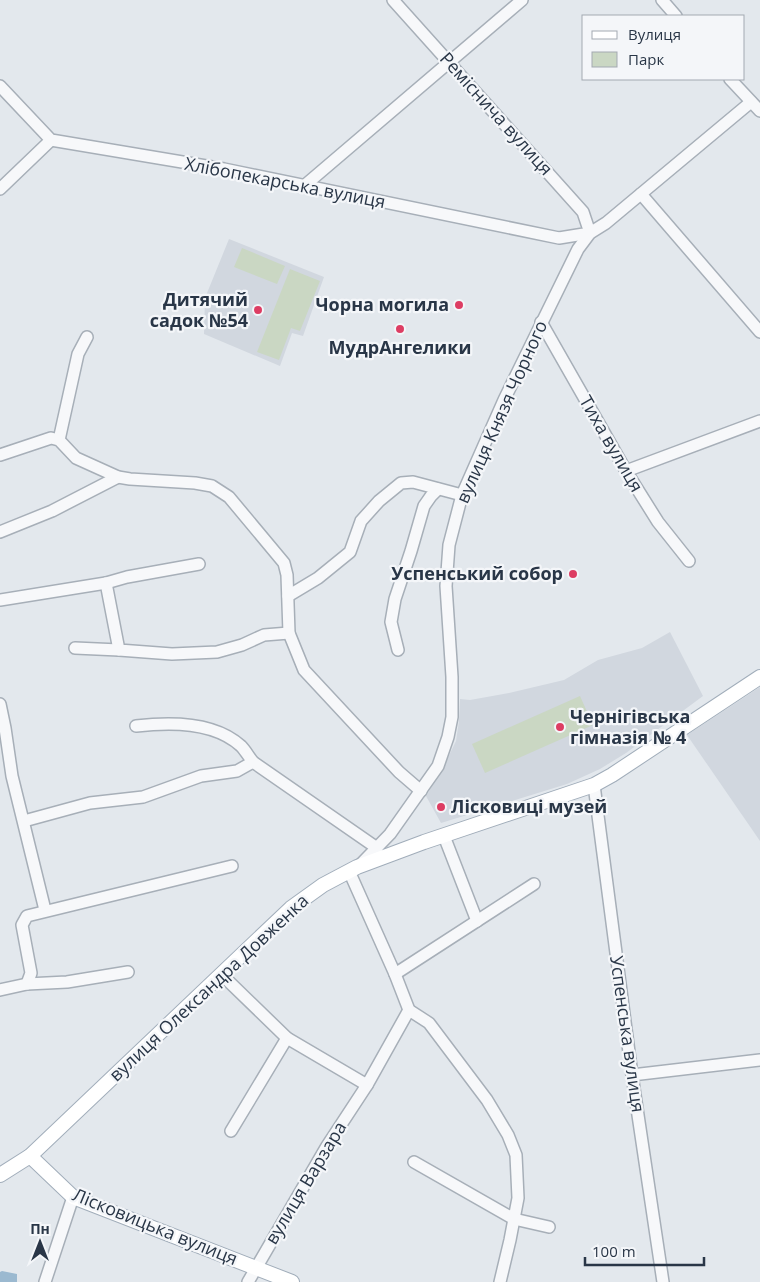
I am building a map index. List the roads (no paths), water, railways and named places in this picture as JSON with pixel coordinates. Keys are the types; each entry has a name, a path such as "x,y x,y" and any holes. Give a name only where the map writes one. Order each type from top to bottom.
{"main road":[{"name":"вулиця Олександра Довженка","path":"0,1175 30,1156 291,908 323,885 353,869 594,785 760,677"},
{"name":"Лісковицька вулиця","path":"30,1156 73,1197 292,1282"}],"street":[{"name":"Реміснича вулиця","path":"393,0 583,212 590,234"},
{"path":"304,186 522,0"},
{"path":"663,0 675,15"},
{"path":"731,80 760,111"},
{"path":"0,86 51,140 0,189"},
{"name":"вулиця Князя Чорного","path":"353,869 390,834 438,766 448,737 452,717 452,677 446,586 449,545 462,496 541,322 578,250 590,234 606,223 751,102"},
{"name":"Хлібопекарська вулиця","path":"51,140 224,169 559,238 590,234"},
{"path":"641,194 760,332"},
{"name":"Тиха вулиця","path":"541,322 626,471 658,522 689,561"},
{"path":"59,440 78,354 87,337"},
{"path":"626,471 760,421"},
{"path":"0,455 51,438 59,440 76,458 118,477 212,486 229,498 284,563 287,575 289,633 304,670 399,772 421,791"},
{"path":"0,532 52,511 118,477"},
{"path":"288,596 318,578 350,552 360,521 379,501 401,483 413,482 462,496"},
{"path":"398,650 391,622 395,599 424,506 438,489"},
{"path":"0,600 106,583 127,577 199,564"},
{"path":"106,583 119,650"},
{"path":"75,648 172,654 217,652 264,636 289,633"},
{"path":"0,704 12,776 44,910"},
{"path":"136,726 173,724 207,729 226,736 241,746 253,762 377,848"},
{"path":"24,821 90,803 143,797 201,776 237,771 253,762"},
{"name":"Успенська вулиця","path":"594,785 632,1075 663,1282"},
{"path":"444,836 477,921"},
{"path":"27,984 31,973 22,925 23,919 27,916 44,910 232,866"},
{"path":"353,869 409,1010 429,1022 487,1100 508,1135 516,1155 518,1198 500,1282"},
{"path":"395,974 534,884"},
{"path":"0,990 27,984 67,982 128,972"},
{"path":"221,974 287,1038 367,1085"},
{"name":"вулиця Варзара","path":"248,1282 327,1146 367,1085 409,1010"},
{"path":"231,1132 287,1038"},
{"path":"632,1075 760,1060"},
{"path":"414,1162 514,1219 549,1226"},
{"path":"45,1282 73,1197"}],"water":[{"path":"0,1272 17,1274 17,1282 0,1282"}],"place":[{"name":"Чорна могила","path":"459,305"},
{"name":"Дитячий садок №54","path":"258,310"},
{"name":"МудрАнгелики","path":"400,329"},
{"name":"Успенський собор","path":"573,574"},
{"name":"Чернігівська гімназія № 4","path":"560,727"},
{"name":"Лісковиці музей","path":"441,807"}]}
